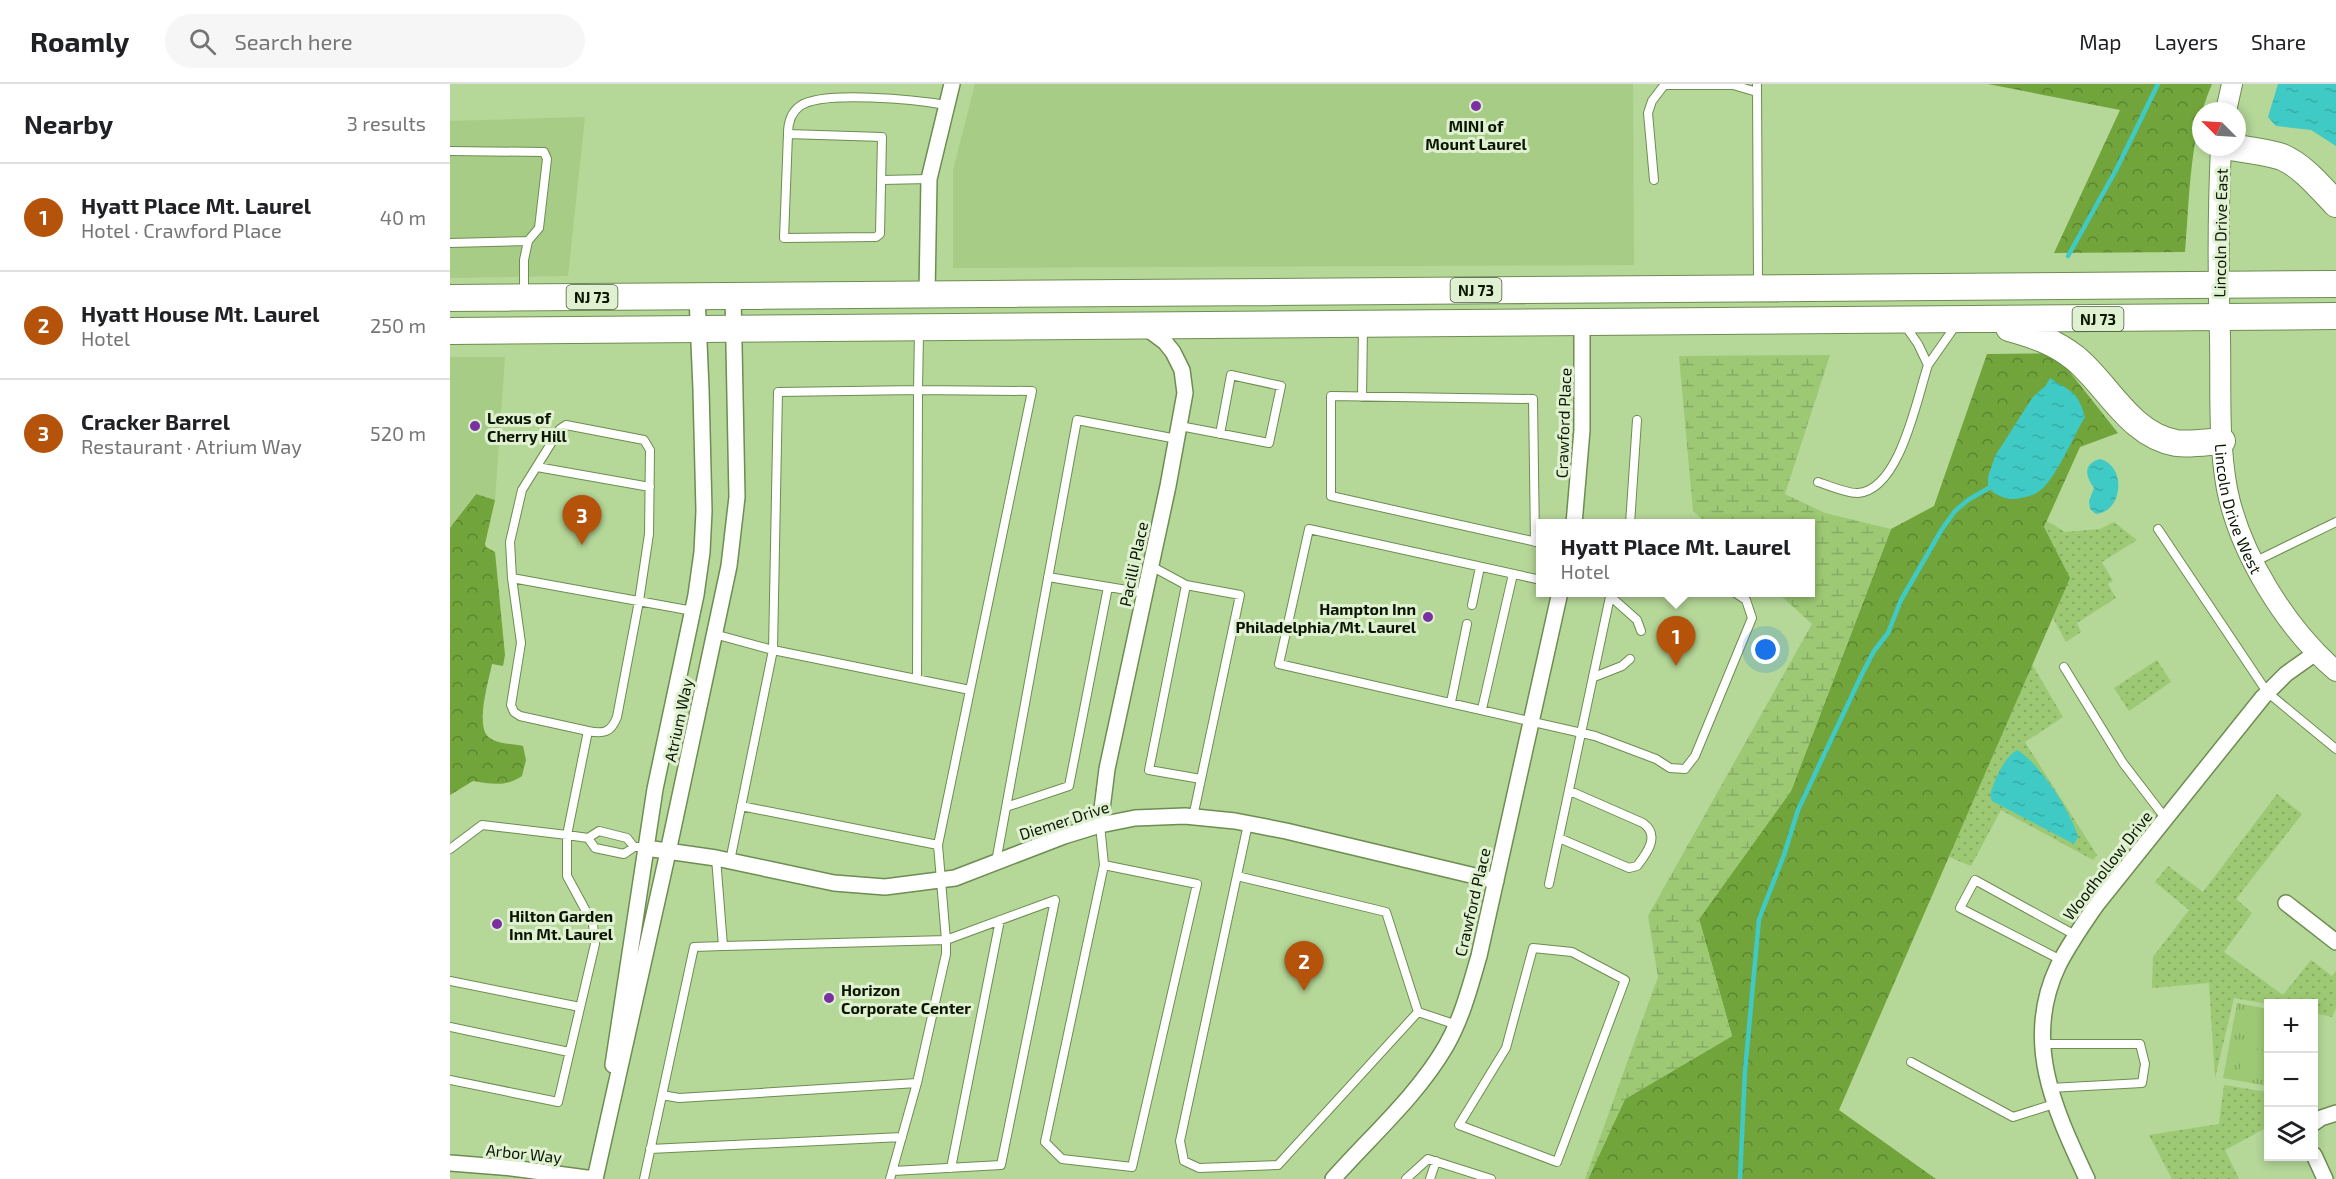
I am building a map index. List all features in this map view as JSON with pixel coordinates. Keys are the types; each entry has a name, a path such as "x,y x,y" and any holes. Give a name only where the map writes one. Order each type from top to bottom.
{"highway":[{"path":"2246,150 2282,157 2296,165 2336,204"},
{"name":"NJ 73","path":"450,298 2336,284"},
{"name":"NJ 73","path":"450,331 2336,316"},
{"path":"1968,320 2037,335 2056,345 2091,373 2132,419 2164,439 2182,443 2222,441"}],"street":[{"path":"927,294 929,179 952,84"},
{"path":"2228,102 2232,84"},
{"name":"Lincoln Drive East","path":"2219,318 2221,156"},
{"name":"Atrium Way","path":"595,1179 729,566 737,497 733,295"},
{"name":"Atrium Way","path":"602,1145 640,848 693,611 702,552 704,512 697,296"},
{"name":"Lincoln Drive West","path":"2219,318 2222,441 2228,491 2254,562 2286,616 2336,670"},
{"name":"Crawford Place","path":"1574,519 1582,430 1582,323"},
{"name":"Pacilli Place","path":"1100,825 1107,769 1179,433 1185,393 1182,370 1173,352 1165,342 1143,326"},
{"name":"Crawford Place","path":"1333,1179 1416,1088 1446,1047 1457,1025 1479,956 1559,597"},
{"name":"Woodhollow Drive","path":"2087,1179 2054,1104 2043,1064 2042,1044 2046,1005 2050,986 2061,960 2097,904 2267,692 2291,669 2317,652"},
{"name":"Diemer Drive","path":"640,848 723,859 857,886 885,887 942,880 1100,825 1143,818 1194,817 1248,824 1496,881"},
{"path":"2286,903 2336,942"},
{"path":"2318,1120 2336,1113"},
{"path":"2316,1161 2325,1179"},
{"name":"Arbor Way","path":"450,1163 512,1168 595,1179"}],"lane":[{"path":"1654,180 1648,113 1652,101 1665,84 1733,85 1757,88 1758,288"},
{"path":"788,134 882,137 882,229 876,237 784,238 788,134 789,121 793,112 798,106 814,99 912,99 946,105"},
{"path":"450,150 544,152 547,159 539,228 528,241 524,260 524,297"},
{"path":"882,180 929,179"},
{"path":"450,243 528,241"},
{"path":"1901,320 1918,344 1928,365"},
{"path":"1818,482 1858,494 1877,485 1890,473 1904,444 1928,365 1946,341 1968,320"},
{"path":"1362,397 1363,324"},
{"path":"917,679 919,327"},
{"path":"996,862 1077,420 1179,433 1220,434 1269,443 1281,386 1231,375 1220,434"},
{"path":"644,1179 694,947 946,940 1055,900 1001,1165 951,1167 891,1175 917,1083 946,954 946,940 942,880 938,845 1032,391 778,392 773,650 741,806 723,859 723,946"},
{"path":"1536,543 1331,496 1331,396 1533,399 1537,519"},
{"path":"1630,519 1637,420"},
{"path":"570,425 644,440 650,450 650,488 649,534 639,601 617,717 612,728 601,733 527,718 514,712 511,696 520,643 510,542 522,490 563,426 570,425"},
{"path":"537,467 650,488"},
{"path":"2254,562 2336,522"},
{"path":"1536,579 1309,529 1279,664 1582,733 1656,759 1670,768 1685,769 1695,756 1752,618 1746,600 1742,597"},
{"path":"2158,529 2267,692 2336,749"},
{"path":"1151,566 1186,585 1240,595 1194,817"},
{"path":"1472,605 1480,567"},
{"path":"1482,709 1513,574"},
{"path":"1048,577 1145,592"},
{"path":"512,578 693,611"},
{"path":"1186,585 1149,770 1201,779"},
{"path":"1006,807 1069,786 1108,587"},
{"path":"1549,884 1610,597"},
{"path":"1614,597 1637,620 1641,631"},
{"path":"1450,702 1467,624"},
{"path":"714,634 773,650 970,690"},
{"path":"1594,677 1622,666 1630,659"},
{"path":"2064,667 2123,763 2166,819"},
{"path":"450,1080 558,1102 595,944 593,924 567,876 567,835 588,730"},
{"path":"1560,838 1629,868 1637,866 1653,839 1652,832 1643,823 1570,791"},
{"path":"741,806 938,845"},
{"path":"1248,824 1180,1141 1184,1161 1199,1168 1278,1165 1418,1012"},
{"path":"450,849 482,825 588,838 599,831 627,838 640,848"},
{"path":"1100,825 1104,865 1045,1142 1062,1159 1132,1167 1197,884 1104,865"},
{"path":"588,838 595,848 624,854 640,848"},
{"path":"1237,876 1386,912 1418,1012"},
{"path":"2061,960 1960,908 1975,880 2075,935"},
{"path":"951,1167 1000,920"},
{"path":"1533,948 1572,952 1625,980 1557,1162 1459,1125 1506,1048 1533,948"},
{"path":"450,981 580,1007"},
{"path":"1418,1012 1457,1025"},
{"path":"450,1028 569,1052"},
{"path":"2042,1044 2140,1044 2145,1064 2142,1083 2049,1088"},
{"path":"1911,1062 2013,1117 2054,1104"},
{"path":"662,1095 679,1098 917,1083"},
{"path":"650,1149 902,1137"},
{"path":"1406,1179 1428,1159 1476,1177 1491,1179"},
{"path":"1430,1179 1436,1161"}],"shaded area":[{"path":"975,84 1633,84 1634,265 953,268 953,170"},
{"path":"585,117 568,276 450,278 450,121"},
{"name":"Lexus of Cherry Hill","path":"450,357 505,357 495,500 475,494 450,528"}],"green space":[{"path":"1988,84 2212,84 2205,102 2192,102 2194,156 2185,252 2054,253 2120,110"},
{"path":"2088,353 2069,371 2118,433 2080,447 2044,527 2070,578 1839,1110 1936,1179 1588,1179 1625,1099 1732,1036 1699,919 1791,791 1891,529 1934,506 1987,354"},
{"path":"1830,355 1785,494 1825,513 1891,529 1791,791 1699,919 1732,1036 1625,1099 1588,1179 1585,1179 1658,977 1648,916 1812,624 1782,597 1815,597 1815,519 1702,519 1693,511 1679,356"},
{"path":"476,494 495,500 485,544 495,552 505,655 503,666 492,664 484,703 483,724 485,733 493,740 523,746 526,760 522,776 510,782 499,784 473,781 450,795 450,528"},
{"path":"2047,521 2065,532 2100,529 2114,522 2137,540 2102,562 2113,581 2108,584 2116,598 2077,623 2081,632 2066,642 2053,618 2069,578 2044,527"},
{"path":"2157,660 2171,682 2129,711 2114,688"},
{"path":"2032,664 2063,717 2025,742 2097,855 2093,860 2001,810 1971,866 1949,857"},
{"path":"2277,794 2302,814 2236,899 2252,913 2224,952 2283,995 2311,960 2332,976 2336,971 2336,1008 2332,1017 2318,1014 2318,999 2264,999 2264,1003 2234,998 2215,1078 2209,983 2152,988 2153,957 2189,910 2155,882 2168,866 2203,892"},
{"path":"2237,1003 2264,1008 2264,1085 2223,1078"},
{"path":"2250,1014 2264,1017 2264,1043 2245,1039"},
{"path":"2244,1047 2264,1051 2264,1077 2239,1072"},
{"path":"2224,1085 2264,1091 2264,1129 2225,1150 2239,1179 2172,1179 2149,1135 2219,1124"}],"water":[{"path":"2278,84 2336,84 2336,146 2311,130 2276,126 2268,117"},
{"path":"2050,378 2076,396 2085,417 2057,469 2044,487 2038,492 2016,499 2000,496 1988,487 1988,477 1995,456 2032,398"},
{"path":"2100,459 2109,463 2115,470 2118,488 2112,506 2096,514 2090,509 2089,501 2094,488 2087,470 2094,461"},
{"path":"2017,750 2035,765 2062,802 2078,837 2074,844 1992,801 1990,795 1997,776 2008,758"}],"waterway":[{"path":"2068,256 2116,170 2158,84"},
{"path":"1740,1179 1745,1071 1759,919 1784,855 1798,810 1863,672 1874,651 1888,633 1901,600 1942,529 1955,511 1968,500 1994,485"}],"place":[{"name":"MINI of Mount Laurel","path":"1476,106"},
{"name":"Lexus of Cherry Hill","path":"475,426"},
{"name":"Cracker Barrel","path":"582,545"},
{"name":"Hampton Inn Philadelphia/Mt. Laurel","path":"1428,617"},
{"name":"Hyatt Place Mt. Laurel","path":"1676,666"},
{"name":"Hilton Garden Inn Mt. Laurel","path":"497,924"},
{"name":"Hyatt House Mt. Laurel","path":"1304,991"},
{"name":"Horizon Corporate Center","path":"829,998"}]}
